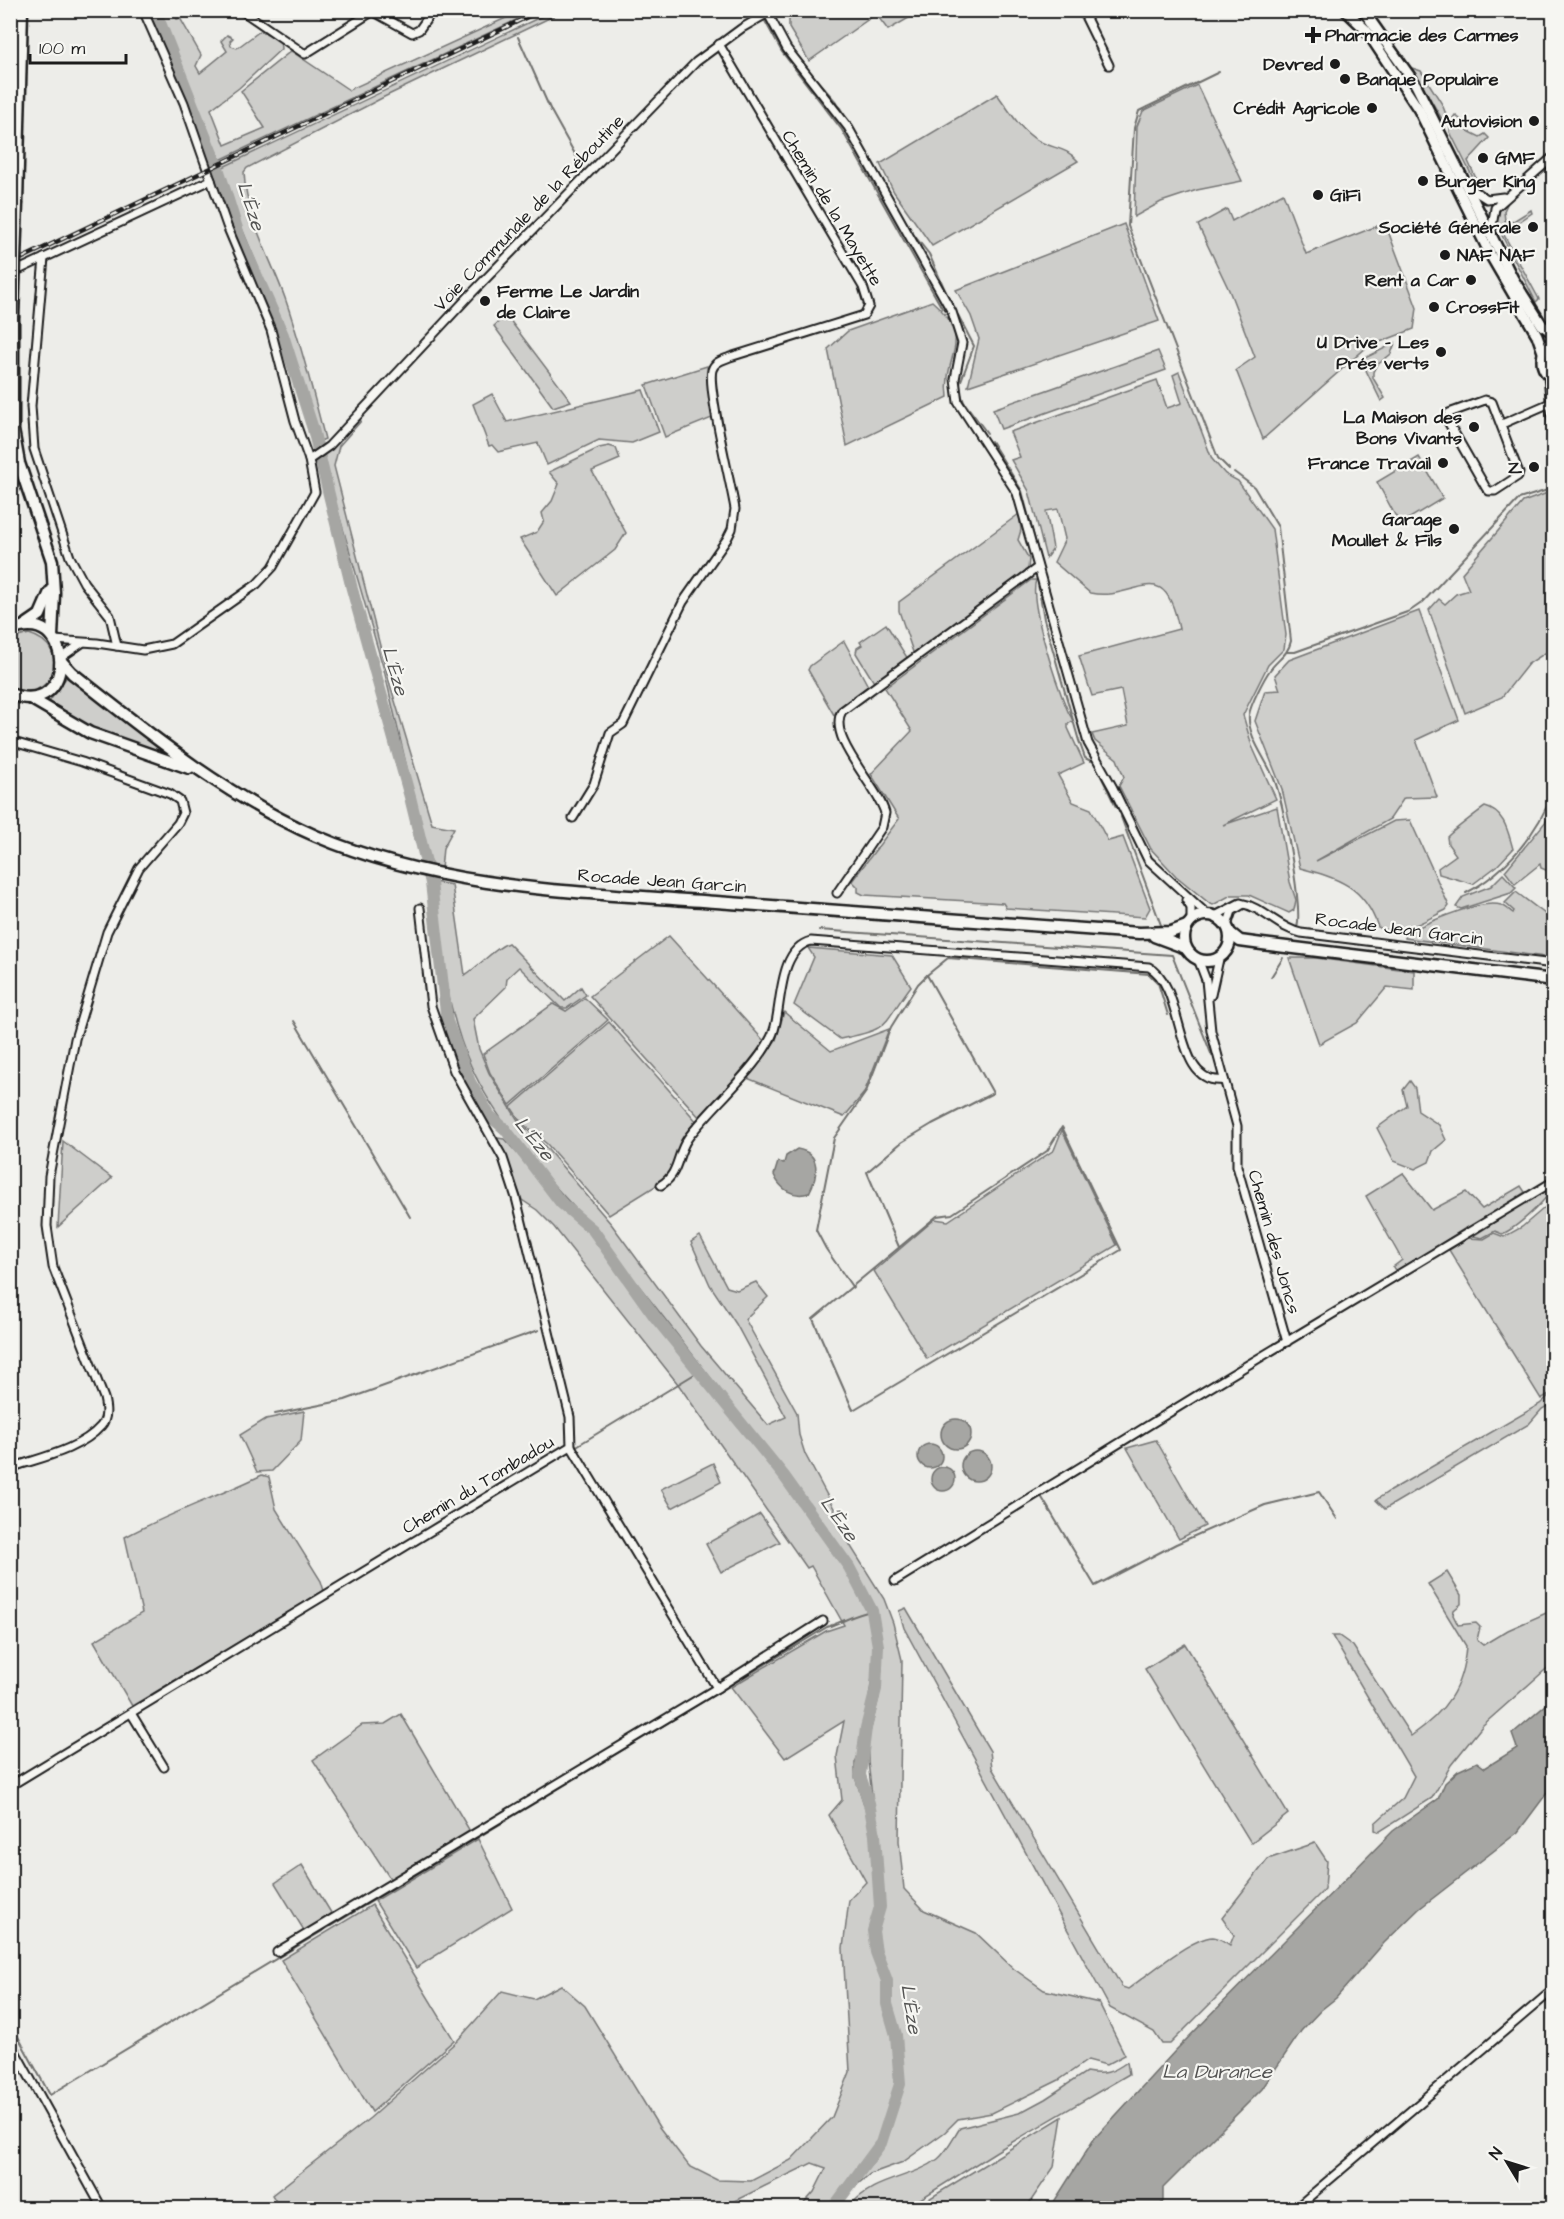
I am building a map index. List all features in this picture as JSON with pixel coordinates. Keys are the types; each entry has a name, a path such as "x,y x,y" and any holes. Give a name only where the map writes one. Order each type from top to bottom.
{"main road":[{"path":"18,698 50,690 61,672 62,659 53,638 52,561 25,485 14,438 11,407 22,10"},
{"path":"1345,10 1371,37 1419,110 1491,256 1538,335 1543,352 1541,361 1551,378"},
{"path":"1363,10 1420,92 1528,305 1542,325 1554,334"},
{"path":"1543,352 1554,340"},
{"path":"15,628 40,615 53,584"},
{"path":"15,628 39,629 53,638"},
{"name":"Rocade Jean Garcin","path":"62,659 80,679 203,774 289,823 358,852 413,868 468,879 586,893 1139,933 1171,932 1189,924"},
{"name":"Rocade Jean Garcin","path":"18,698 105,740 203,774"},
{"path":"1212,915 1229,929 1229,947 1222,956 1205,962 1186,948 1184,937 1189,924 1212,915"},
{"name":"Rocade Jean Garcin","path":"1229,929 1240,941 1554,980"},
{"name":"Rocade Jean Garcin","path":"1139,933 1162,938 1186,948"},
{"name":"Rocade Jean Garcin","path":"1222,956 1240,945 1262,944"}],"street":[{"path":"53,638 146,650 172,644 256,584 283,553 303,510 315,492 309,460 295,421 272,330 211,180 184,103 143,10"},
{"path":"241,10 305,54 375,11 412,33 419,30 433,10"},
{"path":"1082,10 1109,65"},
{"path":"767,12 787,49 848,128 952,312 962,343 955,378 958,402 1017,493 1088,743 1113,788 1145,855 1190,905 1189,924"},
{"name":"Voie Communale de la Réboutine","path":"309,460 325,450 472,293 696,62 767,12"},
{"name":"Chemin de la Mayette","path":"573,818 594,784 610,733 623,724 683,602 732,529 735,509 712,388 713,367 717,362 730,357 858,317 868,311 869,306 863,287 719,44"},
{"path":"1466,186 1487,200 1500,200 1554,156"},
{"path":"10,274 211,180"},
{"path":"1491,235 1492,214 1506,196"},
{"path":"44,258 31,406 34,449 70,557 84,584 110,616 117,646"},
{"path":"1551,378 1550,403 1554,443"},
{"path":"1490,400 1502,424 1519,473 1512,481 1496,491 1489,491 1447,417 1449,413 1490,400"},
{"path":"1502,424 1550,403"},
{"path":"837,893 882,827 885,813 843,741 839,717 847,708 1037,568"},
{"path":"62,659 68,651 85,642"},
{"path":"10,741 82,762 170,794 180,801 183,813 178,823 133,878 107,932 75,1039 49,1176 47,1226 53,1267 104,1398 106,1413 102,1425 78,1442 10,1468"},
{"path":"1174,886 1212,915 1234,904 1248,904"},
{"path":"1229,929 1232,911 1248,904"},
{"name":"Rocade Jean Garcin","path":"1248,904 1281,927 1301,933 1554,964"},
{"name":"Chemin du Tombadou","path":"10,1786 571,1446 570,1417 516,1198 503,1158 454,1071 431,1006 420,908"},
{"path":"661,1185 674,1174 690,1136 771,1038 784,973 800,949 812,941 1149,967 1163,979 1195,1069 1210,1080 1224,1080"},
{"name":"Chemin des Joncs","path":"1209,1010 1213,978 1222,956"},
{"name":"Chemin des Joncs","path":"1198,959 1205,975 1211,1031 1238,1135 1237,1166 1287,1342"},
{"path":"895,1581 1554,1182"},
{"path":"571,1446 717,1688"},
{"path":"277,1952 717,1688 823,1621"},
{"path":"131,1713 164,1767"},
{"path":"1296,2208 1554,1989"},
{"path":"10,2042 102,2208"}],"shaded area":[{"path":"157,11 172,11 177,19 180,18 201,55 196,66 200,73 227,51 221,41 227,35 233,38 230,41 231,46 237,48 260,31 280,39 281,49 239,88 211,109 225,145 265,128 241,91 291,51 349,90 521,11 535,11 220,160"},
{"path":"553,11 564,11 384,97 247,168 244,172 254,221 285,298 306,368 325,439 318,442 286,334 231,202 221,168"},
{"path":"794,11 921,11 888,30 876,14 809,61 789,28 789,14"},
{"path":"1412,68 1421,71 1442,104 1447,117 1443,121"},
{"path":"1197,85 1242,181 1197,190 1161,202 1134,217 1137,126 1143,111"},
{"path":"997,94 1031,136 1069,153 1078,161 932,246 894,192 880,164"},
{"path":"1455,115 1468,125 1468,131 1480,137 1485,134 1489,138 1468,161 1481,189 1490,196 1478,188 1450,132 1450,122"},
{"path":"1283,193 1306,254 1385,223 1417,308 1414,329 1367,347 1263,439 1236,370 1255,357 1229,290 1198,225 1227,209 1232,221"},
{"path":"1508,202 1504,211 1505,221 1512,222 1531,210 1532,213 1503,233 1539,299 1536,302 1496,224 1500,210"},
{"path":"1124,224 1159,321 968,386 979,339 971,316 956,290"},
{"path":"932,301 953,327 955,338 947,382 948,397 847,446 828,349 848,331"},
{"path":"506,315 571,401 553,407 494,326"},
{"path":"1395,343 1391,354 1376,366 1373,372 1373,378 1385,398 1381,401 1361,360"},
{"path":"1158,351 1166,370 1001,429 993,409"},
{"path":"707,366 714,414 712,418 665,437 646,385"},
{"path":"1179,372 1212,459 1225,474 1238,481 1272,529 1286,635 1284,649 1268,665 1243,715 1252,746 1276,799 1223,825 1277,807 1290,882 1296,900 1294,910 1289,913 1249,895 1231,895 1213,905 1176,876 1151,849 1119,786 1124,777 1117,759 1095,741 1092,734 1128,726 1121,690 1092,696 1079,656 1179,629 1173,606 1165,592 1156,586 1106,594 1090,593 1054,562 1065,539 1058,509 1046,511 1053,548 1046,558 1029,491 1011,460 1020,457 1010,432 1157,380 1167,408 1182,403 1173,375"},
{"path":"643,390 659,432 632,443 599,440 547,465 538,443 498,452 492,445 489,446 473,404 492,394 507,422"},
{"path":"359,419 361,421 339,446 334,466 389,681 432,824 454,828 443,848 441,869 430,866 384,670 322,456"},
{"path":"609,446 616,448 620,459 592,471 626,533 615,550 557,596 520,539 537,532 544,521 542,513 552,501 559,484 549,472 599,448"},
{"path":"1419,457 1443,498 1400,524 1377,482"},
{"path":"1553,491 1553,648 1528,664 1502,697 1465,713 1429,610 1439,599 1445,604 1456,594 1469,590 1462,573 1523,502"},
{"path":"1019,514 1021,530 1018,540 1029,559 1028,569 914,655 899,611 899,602"},
{"path":"1031,580 1036,580 1036,606 1045,644 1062,697 1073,721 1068,724 1068,728 1084,763 1058,775 1073,802 1091,809 1108,841 1123,837 1150,908 1145,917 1006,908 1003,903 864,895 858,892 858,887 852,881 899,819 871,774 912,731 885,688"},
{"path":"1419,611 1459,720 1416,740 1437,797 1404,798 1390,819 1316,861 1394,821 1410,820 1449,906 1446,910 1421,923 1404,929 1386,930 1378,927 1365,902 1348,886 1338,880 1300,868 1282,789 1255,721 1265,691 1280,690 1275,675 1289,660"},
{"path":"886,624 908,659 875,684 856,653 857,648 862,645 860,642"},
{"path":"29,634 43,641 51,651 54,662 53,673 47,682 38,689 25,691 11,687 11,639"},
{"path":"844,641 868,686 839,708 834,715 808,670 810,666"},
{"path":"68,675 161,748 158,752 94,730 49,702"},
{"path":"1553,802 1553,873 1541,868 1540,864 1515,884 1505,871 1547,820"},
{"path":"1485,807 1497,813 1501,818 1513,849 1497,866 1473,884 1439,874 1438,868 1456,855 1448,844 1447,837"},
{"path":"1503,874 1516,888 1511,893 1461,909 1456,907 1463,897 1491,886"},
{"path":"433,882 452,885 465,975 508,943 565,1001 581,987 586,995 567,1008 561,1008 519,967 507,978 506,987 473,1019 479,1049 489,1073 519,1122 543,1144 612,1225 701,1346 768,1425 786,1417 736,1324 710,1285 691,1242 700,1236 727,1287 737,1290 756,1282 768,1297 745,1319 797,1413 799,1435 805,1454 845,1529 850,1545 884,1599 893,1623 902,1660 899,1841 904,1889 924,1910 976,1933 1014,1969 1044,1990 1099,2003 1125,2055 1106,2065 1088,2060 1059,2080 992,2113 958,2119 945,2132 903,2162 870,2174 829,2208 800,2208 814,2192 826,2168 812,2163 720,2208 280,2208 272,2195 370,2118 457,2041 502,1991 534,1999 561,1985 585,2006 659,2127 689,2166 717,2180 751,2181 791,2160 832,2117 850,2072 843,1948 849,1900 866,1882 829,1815 842,1800 837,1756 844,1721 785,1758 731,1687 826,1631 844,1625 811,1566 807,1568 678,1384 554,1227 537,1210 522,1200 505,1156 496,1141 498,1138 504,1139 516,1152 567,1214 592,1232 657,1324 824,1533 857,1587 870,1613 876,1650 862,1745 855,1763 855,1777 869,1820 875,1881 882,1880 868,1762 868,1740 879,1697 882,1666 875,1615 862,1583 796,1487 593,1227 525,1151 481,1087 463,1046 450,1000 441,952"},
{"path":"1516,892 1553,920 1553,958 1405,938 1406,933 1426,924 1479,905 1501,905 1513,913 1514,911 1505,903"},
{"path":"669,936 765,1042 701,1119 590,996"},
{"path":"808,948 892,955 911,986 884,1024 869,1032 840,1039 794,1005 814,957"},
{"path":"1289,958 1316,958 1414,971 1414,990 1387,987 1357,1023 1319,1044"},
{"path":"585,998 608,1020 510,1105 490,1073 483,1054 553,1004 566,1011"},
{"path":"784,1012 831,1051 889,1029 864,1093 844,1117 747,1078 776,1040"},
{"path":"609,1022 698,1123 684,1137 670,1177 609,1215 547,1144 521,1122 511,1107"},
{"path":"1410,1081 1415,1088 1418,1111 1439,1125 1446,1140 1433,1151 1429,1162 1415,1169 1394,1161 1377,1128 1407,1106 1403,1090"},
{"path":"1062,1130 1117,1245 927,1359 874,1271 935,1219 948,1221 1054,1150"},
{"path":"63,1141 112,1178 58,1227"},
{"path":"1403,1173 1432,1210 1466,1192 1482,1209 1521,1186 1525,1192 1471,1228 1464,1229 1396,1272 1393,1267 1402,1260 1366,1196"},
{"path":"1553,1184 1540,1204 1508,1231 1502,1234 1495,1231 1482,1238 1473,1236"},
{"path":"1550,1203 1554,1209 1554,1391 1541,1399 1449,1250 1468,1238 1484,1239 1494,1233 1504,1237 1522,1227"},
{"path":"1553,1392 1553,1403 1542,1409 1529,1424 1385,1509 1376,1500 1540,1404"},
{"path":"304,1411 301,1441 272,1471 257,1472 240,1435 266,1419"},
{"path":"1156,1440 1205,1526 1179,1539 1127,1448"},
{"path":"713,1463 721,1482 672,1508 661,1489"},
{"path":"262,1475 269,1477 276,1509 321,1581 324,1591 132,1706 94,1641 142,1613 125,1537"},
{"path":"760,1514 780,1542 721,1572 706,1544"},
{"path":"1447,1572 1461,1595 1461,1604 1454,1610 1453,1615 1458,1625 1476,1623 1480,1627 1477,1640 1483,1645 1508,1630 1553,1610 1553,1663 1483,1725 1451,1765 1432,1798 1379,1832 1375,1830 1375,1823 1403,1798 1414,1776 1332,1636 1339,1636 1353,1646 1411,1736 1443,1708 1461,1675 1466,1646 1428,1584"},
{"path":"906,1608 990,1751 992,1768 1122,1987 1128,1989 1181,1950 1204,1939 1215,1937 1230,1945 1234,1935 1222,1918 1268,1859 1315,1843 1327,1861 1325,1889 1170,2044 1162,2044 1154,2032 1110,2008 904,1628 899,1611"},
{"path":"1185,1644 1288,1814 1251,1843 1145,1669"},
{"path":"401,1714 471,1833 391,1880 313,1760 362,1725 385,1724"},
{"path":"478,1839 512,1908 416,1968 375,1901"},
{"path":"302,1865 333,1916 305,1932 275,1883"},
{"path":"372,1905 454,2040 372,2112 281,1960"},
{"path":"1127,2062 1129,2074 997,2151 906,2208 848,2208 869,2190 916,2171 938,2159 960,2128 1019,2113 1086,2072 1108,2072"},
{"path":"1062,2117 1054,2167 1026,2208 914,2208"}],"water":[{"path":"797,1149 811,1155 816,1166 809,1193 798,1194 788,1191 774,1175 778,1162 784,1163 786,1156"},
{"path":"956,1419 967,1423 971,1434 967,1445 956,1449 945,1445 941,1434 945,1423"},
{"path":"930,1444 938,1448 942,1456 938,1464 930,1468 922,1464 918,1456 922,1448"},
{"path":"976,1451 987,1455 991,1466 987,1477 976,1481 965,1477 961,1466 965,1455"},
{"path":"943,1467 951,1471 955,1479 951,1487 943,1491 935,1487 931,1479 935,1471"},
{"name":"La Durance","path":"1553,1699 1553,1785 1518,1832 1419,1909 1384,1943 1336,1998 1301,2031 1262,2089 1163,2188 1163,2201 1159,2208 1050,2208 1094,2139 1175,2051 1393,1831 1438,1799 1445,1783 1458,1771 1477,1762 1485,1768 1517,1748 1512,1734"}],"waterway":[{"name":"L'Èze","path":"155,10 219,171 240,238 283,335 313,429 352,589 410,797 431,883 447,1021 470,1082 490,1116 505,1129 561,1203 593,1230 655,1317 784,1476 849,1567 872,1611 878,1646 876,1689 866,1728 860,1775 869,1803 875,1835 880,1907 873,1931 876,1952 887,1981 887,2004 896,2035 900,2084 881,2143 833,2208"},
{"path":"771,10 785,38"},
{"path":"765,21 782,52 842,130 942,308"},
{"path":"518,37 551,111 585,172"},
{"path":"799,60 837,103 854,131"},
{"path":"1219,72 1139,111 1134,128 1128,226 1218,458 1229,469"},
{"path":"906,225 929,254 953,308"},
{"path":"958,315 974,346 959,386"},
{"path":"960,391 964,402 987,433"},
{"path":"991,441 1022,491 1040,560"},
{"path":"1234,472 1254,487 1278,527 1291,641 1288,650 1270,670 1261,685 1250,711 1249,723 1254,740 1278,791 1295,878 1297,927"},
{"path":"1287,652 1295,652 1410,611 1423,602 1519,499 1554,488"},
{"path":"1038,584 1044,619 1079,741 1085,758 1091,761"},
{"path":"1100,774 1116,807"},
{"path":"1466,893 1494,874 1519,850 1539,821 1554,789"},
{"path":"1121,817 1161,925"},
{"path":"819,930 1172,955 1212,1056"},
{"path":"899,1247 867,1172 902,1142 993,1093 927,975 948,958 1149,974 1158,983 1168,1015"},
{"path":"1271,977 1283,958"},
{"path":"853,1288 816,1230 834,1138 866,1092 891,1027 918,984 927,975"},
{"path":"294,1021 410,1217"},
{"path":"1062,1127 1121,1250 853,1410 813,1319 937,1216 952,1214 1047,1151 1062,1127"},
{"path":"275,1414 345,1400 539,1330"},
{"path":"575,1447 698,1372"},
{"path":"10,1791 570,1450"},
{"path":"1041,1496 1095,1586 1176,1544 1265,1505 1319,1492 1337,1519"},
{"path":"10,2022 50,2095 827,1627 872,1611"}],"railway":[{"path":"10,264 542,10"}],"place":[{"name":"Pharmacie des Carmes","path":"1313,35"},
{"name":"Devred","path":"1335,64"},
{"name":"Banque Populaire","path":"1345,79"},
{"name":"Crédit Agricole","path":"1372,108"},
{"name":"Autovision","path":"1534,121"},
{"name":"GMF","path":"1483,158"},
{"name":"Burger King","path":"1423,181"},
{"name":"GiFi","path":"1318,195"},
{"name":"Société Générale","path":"1533,227"},
{"name":"NAF NAF","path":"1445,255"},
{"name":"Rent a Car","path":"1471,280"},
{"name":"Ferme Le Jardin de Claire","path":"485,301"},
{"name":"CrossFit","path":"1434,307"},
{"name":"U Drive - Les Prés verts","path":"1441,352"},
{"name":"La Maison des Bons Vivants","path":"1474,427"},
{"name":"France Travail","path":"1443,463"},
{"name":"Z","path":"1534,467"},
{"name":"Garage Moullet & Fils","path":"1454,529"}]}
